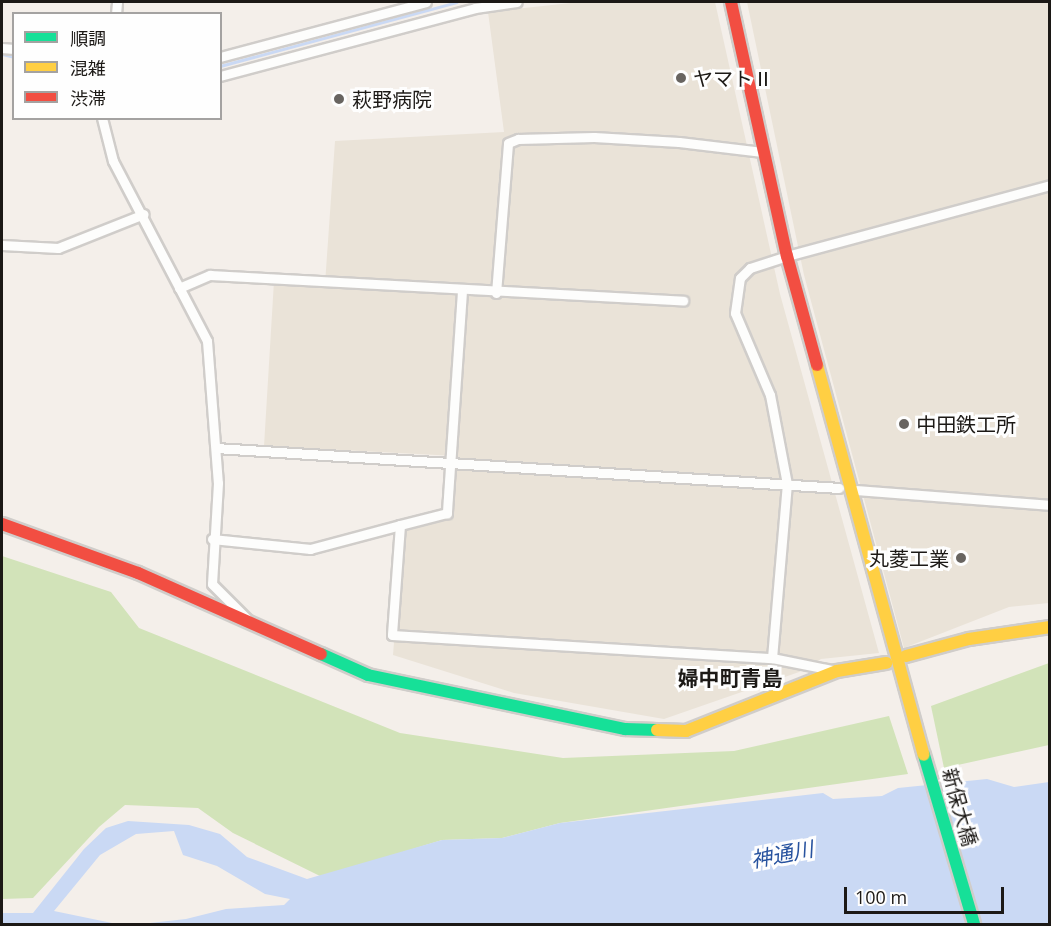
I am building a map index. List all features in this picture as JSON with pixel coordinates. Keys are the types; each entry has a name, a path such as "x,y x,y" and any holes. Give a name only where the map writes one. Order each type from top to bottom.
{"street":[{"path":"222,56 426,2"},
{"path":"222,75 475,8 517,2"},
{"name":"新保大橋","path":"731,2 762,152 787,256 908,700 974,924"},
{"path":"103,120 113,161 144,214 207,341 218,483 212,538 212,584 252,626"},
{"path":"496,293 508,143 518,139 594,137 679,142 762,152"},
{"path":"772,658 787,483 770,395 735,313 740,278 750,268 787,256 1050,185"},
{"path":"2,245 58,248 144,214"},
{"path":"179,288 210,275 496,293 682,301"},
{"path":"212,538 310,549 447,513 453,464 462,291"},
{"path":"216,448 839,488"},
{"path":"857,490 1050,505"},
{"path":"2,524 138,573 252,626 368,675 625,729 686,731 837,671 886,663"},
{"path":"400,525 392,635 772,658 837,671"},
{"path":"906,656 988,635 1050,627"}],"shaded area":[{"path":"580,2 715,2 780,294 879,653 821,659 799,672 664,719 514,693 393,655 403,528 449,516 456,456 264,446 274,281 325,284 335,141 504,132 488,12"},
{"path":"747,2 1049,2 1049,603 1009,607 904,648 804,275"}],"green space":[{"path":"2,556 111,592 139,628 400,733 563,758 734,751 889,716 908,774 560,823 502,838 442,840 322,877 233,833 198,808 125,805 99,827 33,898 2,899"},
{"path":"1049,663 1049,745 944,768 931,706"}],"water":[{"name":"神通川","path":"987,779 1014,787 1049,782 1049,924 2,924 2,913 33,913 84,849 106,828 128,821 189,825 220,834 247,857 307,879 442,840 502,838 560,823 823,793 833,799 882,796 898,788","holes":["174,831 183,855 217,866 265,894 290,899 284,905 226,909 186,919 150,923 112,923 54,911 100,855 136,834"]}],"waterway":[{"path":"222,65 457,2"},
{"path":"2,54 12,56"}],"traffic: fast":[{"path":"321,654 368,675 625,729 657,730"},
{"path":"924,755 974,924"}],"traffic: slow":[{"path":"817,365 924,755"},
{"path":"906,656 969,639 1050,627"},
{"path":"657,730 686,731 837,671 886,663"}],"traffic: jam":[{"path":"731,2 787,256 817,365"},
{"path":"2,524 138,573 321,654"}],"place":[{"name":"ヤマトⅡ","path":"681,78"},
{"name":"萩野病院","path":"339,99"},
{"name":"中田鉄工所","path":"904,424"},
{"name":"丸菱工業","path":"961,558"}],"district":[{"name":"婦中町青島","path":"730,678"}]}
